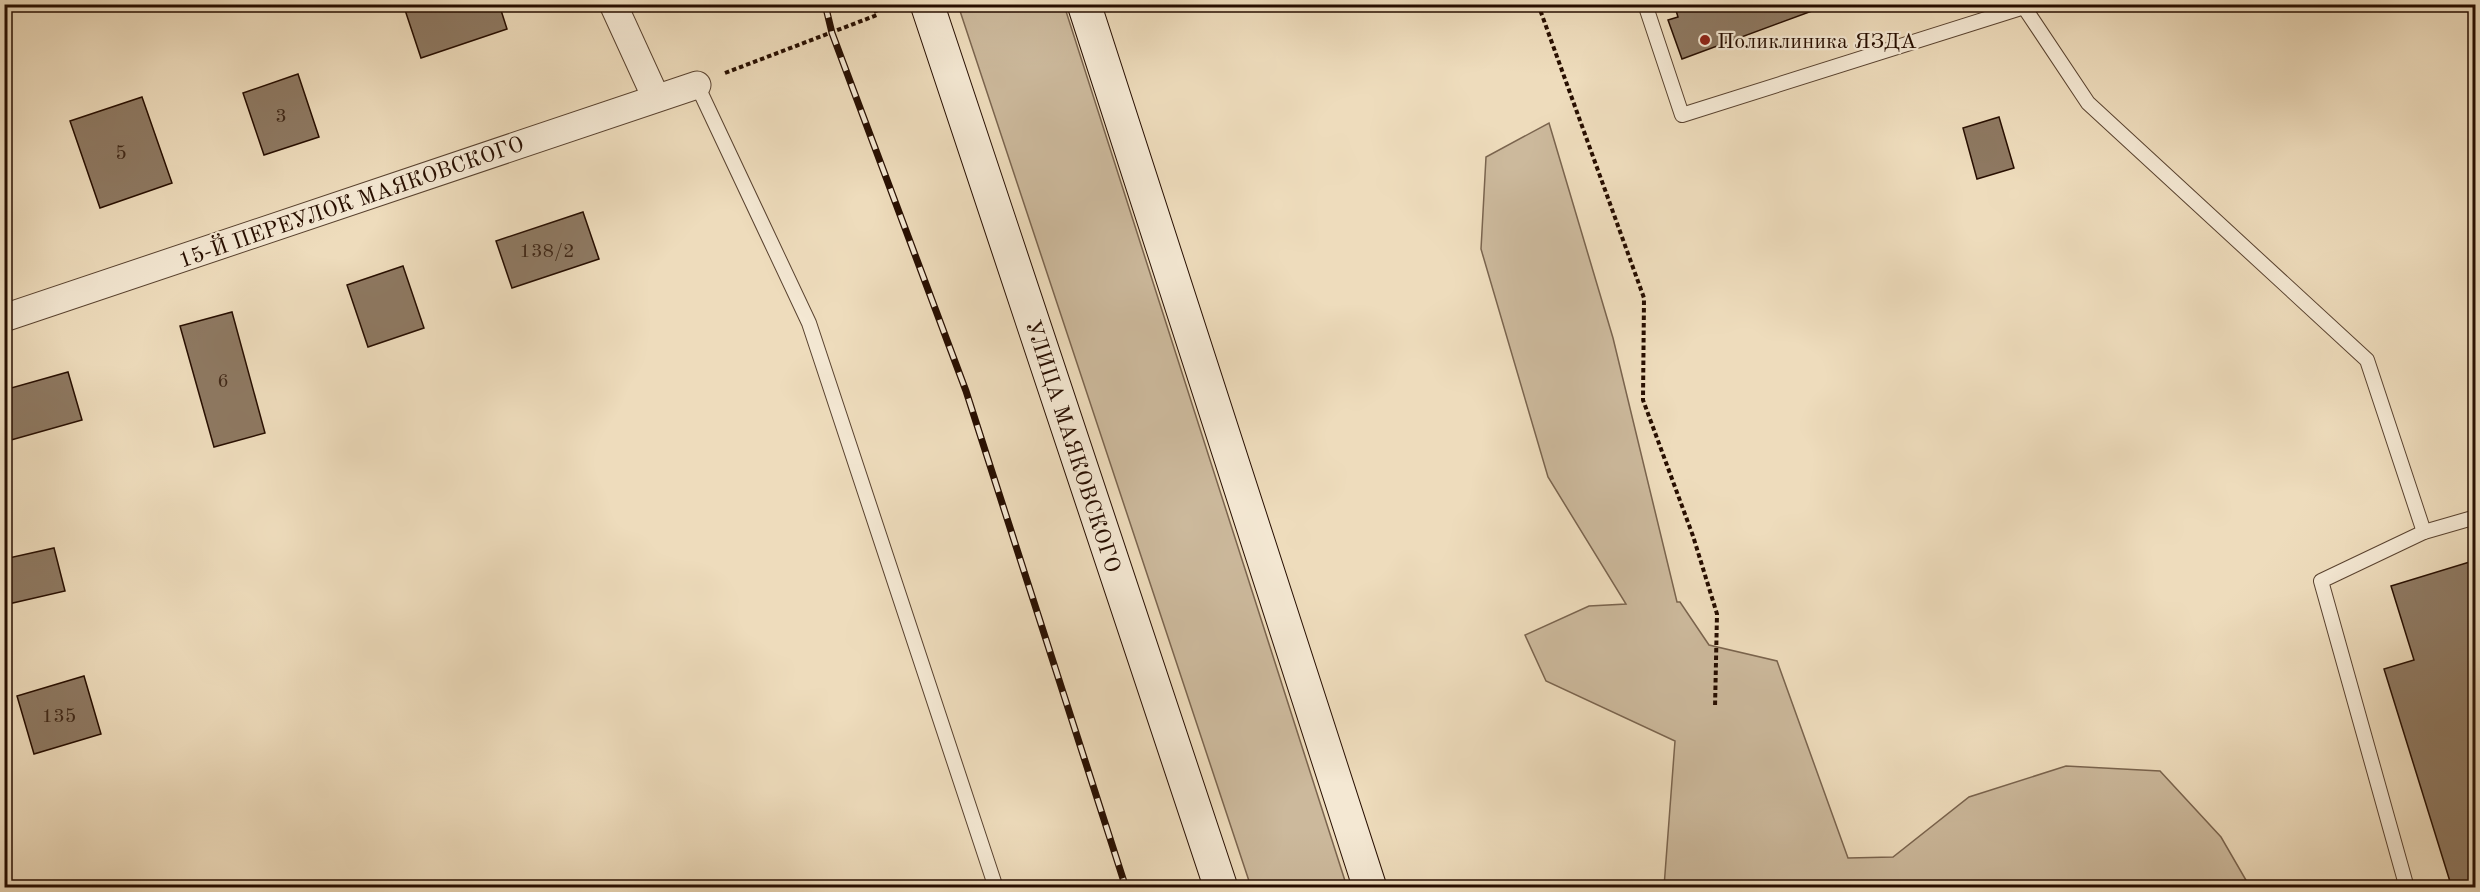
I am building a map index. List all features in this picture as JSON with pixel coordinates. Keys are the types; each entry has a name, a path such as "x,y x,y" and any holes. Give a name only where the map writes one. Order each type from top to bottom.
{"main road":[{"name":"УЛИЦА МАЯКОВСКОГО","path":"927,4 1221,888"},
{"path":"1084,4 1370,888"}],"street":[{"path":"613,4 656,98"},
{"name":"15-Й ПЕРЕУЛОК МАЯКОВСКОГО","path":"4,318 697,84"}],"lane":[{"path":"1645,4 1682,115 2024,6 2088,103 2367,360 2424,532"},
{"path":"697,84 809,323 996,888"},
{"path":"2406,888 2321,581 2424,532 2475,517"}],"path":[{"path":"697,84 877,15 873,4"},
{"path":"1538,4 1644,298 1643,400 1693,536 1717,614 1715,708"}],"shaded area":[{"path":"968,4 1064,5 1347,887 1251,887 959,8"},
{"path":"1549,123 1613,338 1677,602 1680,602 1709,645 1777,661 1848,858 1893,857 1969,797 2066,766 2160,771 2221,837 2250,887 1664,887 1675,741 1546,681 1525,635 1589,606 1626,604 1548,477 1481,249 1486,157"}],"building":[{"path":"421,4 499,4 507,29 421,58 405,10"},
{"name":"Поликлиника ЯЗДА","path":"1674,4 1831,4 1682,59 1668,20 1678,17"},
{"path":"298,74 319,137 264,155 243,93"},
{"path":"142,97 172,183 100,208 70,121"},
{"path":"1999,117 2014,168 1977,179 1963,128"},
{"path":"583,212 599,259 512,288 496,241"},
{"path":"403,266 424,328 368,347 347,285"},
{"path":"232,312 265,433 214,447 180,326"},
{"path":"68,372 82,420 4,442 4,390"},
{"path":"54,548 65,591 4,605 4,559"},
{"path":"2476,560 2476,888 2452,888 2384,669 2414,660 2391,586"},
{"path":"84,676 101,734 34,754 17,696"}],"railway":[{"path":"825,4 832,33 966,391 1126,888"}],"place":[{"name":"Поликлиника ЯЗДА","path":"1705,40"}]}
